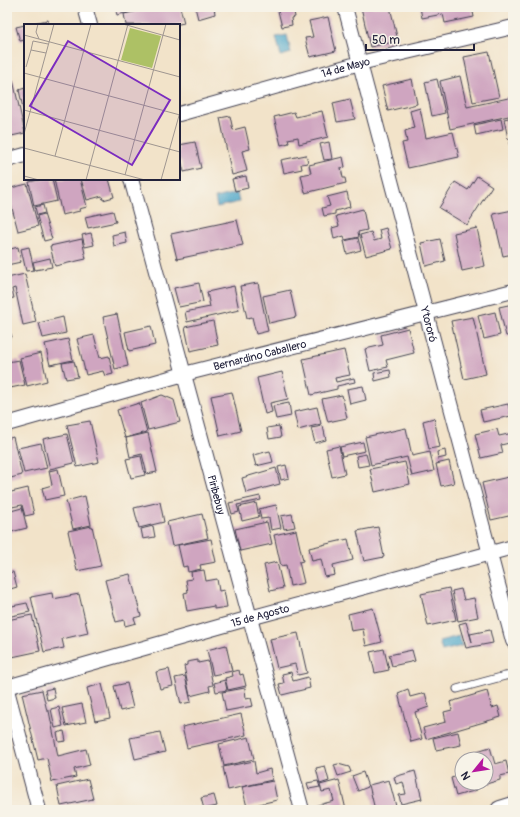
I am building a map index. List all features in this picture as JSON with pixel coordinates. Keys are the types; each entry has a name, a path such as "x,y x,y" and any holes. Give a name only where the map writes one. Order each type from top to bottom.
{"street":[{"path":"85,7 90,24"},
{"name":"Ytororó","path":"345,7 513,641"},
{"name":"14 de Mayo","path":"180,114 360,63 513,27"},
{"path":"7,160 24,155"},
{"name":"Piribebuy","path":"131,180 302,810"},
{"name":"Bernardino Caballero","path":"7,424 184,374 513,291"},
{"name":"15 de Agosto","path":"7,686 489,552 513,547"},
{"path":"7,690 39,810"},
{"path":"500,810 513,806"}],"lane":[{"path":"457,689 513,675"}],"water":[{"path":"287,35 291,53 281,56 276,37"},
{"path":"237,193 239,202 217,207 215,198"},
{"path":"459,636 462,646 442,651 439,641"}],"building":[{"path":"115,7 132,7 133,11 117,15"},
{"path":"135,7 147,7 148,8 136,10"},
{"path":"157,7 180,7 184,23 126,24 124,14"},
{"path":"195,7 214,7 215,14 198,19"},
{"path":"277,7 293,7 295,17 291,18 292,25 282,27"},
{"path":"361,7 390,7 398,41 370,47"},
{"path":"420,7 472,7 474,17 445,23 443,14 422,18"},
{"path":"496,7 509,7 509,8 497,10"},
{"path":"328,17 336,51 310,57 305,38 313,37 309,21"},
{"path":"48,20 49,24 28,24"},
{"path":"24,25 24,40 20,41 16,27"},
{"path":"489,52 499,97 473,102 464,57"},
{"path":"460,76 467,107 513,97 513,115 450,129 440,81"},
{"path":"412,79 417,104 388,111 382,86"},
{"path":"437,79 445,113 432,116 425,82"},
{"path":"13,80 24,133 7,137 7,81"},
{"path":"24,88 24,113 19,90"},
{"path":"350,99 355,119 337,122 333,103"},
{"path":"420,108 426,138 453,132 459,157 408,168 402,143 407,142 405,131 414,128 410,111"},
{"path":"322,111 328,137 299,144 298,137 288,139 289,143 281,145 274,117 294,112 296,117"},
{"path":"230,116 233,130 245,127 250,149 242,151 247,171 232,175 220,118"},
{"path":"513,117 513,138 508,139 504,119"},
{"path":"501,119 503,129 476,135 474,125"},
{"path":"195,142 201,168 184,172 180,160 180,145"},
{"path":"329,142 332,159 324,160 320,144"},
{"path":"513,142 513,158 512,158 509,143"},
{"path":"306,155 308,163 301,164 302,169 284,173 281,160"},
{"path":"343,157 345,167 341,168 343,178 345,178 346,183 305,193 301,175 311,173 309,165"},
{"path":"246,176 248,188 235,191 232,179"},
{"path":"477,176 492,186 467,225 439,208 455,182 468,190"},
{"path":"52,180 57,201 34,206 29,182"},
{"path":"54,180 80,180 87,207 79,209 80,211 62,215"},
{"path":"81,180 109,180 114,197 103,200 102,196 87,200"},
{"path":"27,184 38,226 18,231 7,189"},
{"path":"347,192 350,207 335,211 335,214 324,216 322,208 330,206 327,197"},
{"path":"43,205 45,213 37,215 35,207"},
{"path":"363,209 367,230 358,232 359,237 345,240 344,236 334,239 332,228 339,226 336,216"},
{"path":"513,210 513,254 503,256 493,214"},
{"path":"113,211 116,222 88,228 85,217"},
{"path":"44,214 52,239 44,241 37,216"},
{"path":"7,216 10,225 7,226"},
{"path":"237,220 243,245 177,259 171,234"},
{"path":"386,228 392,249 366,256 360,235 371,232 374,241 381,239 379,230"},
{"path":"477,228 485,266 462,271 454,233"},
{"path":"125,232 127,243 114,246 112,235"},
{"path":"91,233 94,245 85,247 82,235"},
{"path":"358,238 361,250 347,254 344,241"},
{"path":"82,239 86,259 55,266 50,246"},
{"path":"440,239 445,261 426,266 421,243"},
{"path":"18,247 21,262 7,265 7,250"},
{"path":"29,247 34,270 26,271 21,249"},
{"path":"50,258 52,267 35,270 33,262"},
{"path":"25,274 36,322 23,325 15,288 12,289 14,298 7,299 7,278"},
{"path":"199,283 203,302 179,307 174,288"},
{"path":"258,283 268,331 256,334 252,317 247,318 240,286"},
{"path":"234,286 239,310 187,322 185,312 210,307 207,292"},
{"path":"290,290 296,317 269,323 263,296"},
{"path":"513,304 513,335 506,336 499,307"},
{"path":"495,312 500,335 484,339 478,316"},
{"path":"117,314 128,366 115,369 103,317"},
{"path":"63,317 66,333 43,338 39,323"},
{"path":"473,317 486,374 464,379 451,321"},
{"path":"213,321 218,345 190,351 185,327"},
{"path":"151,326 155,345 129,351 125,332"},
{"path":"408,328 414,353 386,360 388,367 370,371 365,349 383,345 381,335"},
{"path":"9,329 12,337 7,339 7,330"},
{"path":"94,335 100,358 109,356 113,374 105,376 103,371 86,375 77,339"},
{"path":"68,339 73,360 50,365 45,344"},
{"path":"344,350 350,375 335,378 336,382 354,378 355,382 337,386 337,389 311,395 303,359"},
{"path":"41,353 47,381 27,386 20,358"},
{"path":"19,360 25,385 10,388 7,375 7,362"},
{"path":"74,361 78,377 66,379 62,363"},
{"path":"390,370 391,377 375,381 374,373"},
{"path":"282,372 288,399 270,403 272,412 265,414 257,378"},
{"path":"363,386 366,400 350,404 347,389"},
{"path":"232,392 241,431 220,436 211,396"},
{"path":"162,395 174,400 180,422 148,430 141,403"},
{"path":"342,395 347,418 328,422 322,399"},
{"path":"139,403 147,432 125,438 117,410"},
{"path":"289,403 291,416 276,419 273,406"},
{"path":"508,404 511,416 483,422 480,410"},
{"path":"317,407 321,424 298,430 294,412"},
{"path":"434,418 440,447 429,449 423,421"},
{"path":"90,421 99,462 77,467 67,425"},
{"path":"279,426 281,437 269,439 267,428"},
{"path":"323,426 326,440 315,443 311,428"},
{"path":"406,428 412,456 430,452 434,471 412,476 407,457 371,465 365,437"},
{"path":"497,429 499,436 513,433 513,442 501,445 503,453 481,458 475,434"},
{"path":"148,433 157,472 147,474 142,454 130,457 126,438"},
{"path":"67,434 74,463 50,469 43,439"},
{"path":"13,437 22,475 7,479 7,439"},
{"path":"363,442 365,451 342,456 340,447"},
{"path":"41,443 47,468 24,473 18,448"},
{"path":"339,446 345,474 332,477 326,449"},
{"path":"445,450 446,457 438,459 437,452"},
{"path":"270,451 273,462 256,466 253,455"},
{"path":"366,454 369,465 358,467 356,456"},
{"path":"141,456 145,475 131,478 126,459"},
{"path":"449,461 454,483 441,486 436,464"},
{"path":"405,462 410,484 375,492 370,469"},
{"path":"286,465 289,478 281,480 278,467"},
{"path":"276,468 280,484 246,493 242,478"},
{"path":"58,469 64,496 45,500 42,488 52,485 49,471"},
{"path":"513,476 513,515 491,520 482,483"},
{"path":"28,488 34,514 25,516 22,505 7,508 7,493"},
{"path":"85,496 91,525 73,529 66,501"},
{"path":"260,496 261,500 237,505 239,512 232,514 229,503"},
{"path":"160,502 164,522 139,528 134,508"},
{"path":"256,503 259,517 242,521 239,507"},
{"path":"276,505 281,528 271,530 269,518 261,519 259,509"},
{"path":"22,508 27,528 7,533 7,512"},
{"path":"202,514 208,538 172,546 167,522"},
{"path":"292,514 295,527 284,529 281,516"},
{"path":"267,522 272,544 240,551 235,529"},
{"path":"92,526 101,566 77,571 68,531"},
{"path":"153,526 155,537 143,539 141,529"},
{"path":"378,527 384,557 364,561 357,531"},
{"path":"296,530 303,561 299,562 304,583 290,586 286,565 281,566 274,535"},
{"path":"211,539 216,562 200,565 201,569 188,572 187,566 183,567 178,545"},
{"path":"348,539 353,560 333,565 335,575 325,577 321,559 312,561 309,548"},
{"path":"277,562 283,588 270,591 264,565"},
{"path":"204,570 206,581 217,579 219,591 224,590 227,607 214,609 214,606 187,611 184,593 188,592 186,580 192,579 191,572"},
{"path":"13,572 17,587 7,590 7,573"},
{"path":"130,574 141,616 134,618 136,623 125,626 124,620 116,622 105,580"},
{"path":"449,588 456,620 428,626 421,594"},
{"path":"461,589 464,600 474,598 478,617 458,621 452,591"},
{"path":"52,593 53,599 79,594 88,633 62,639 64,648 44,652 31,597"},
{"path":"27,603 30,612 7,617 7,607"},
{"path":"373,608 382,642 366,646 363,629 351,631 348,614"},
{"path":"32,615 40,651 12,657 7,635 7,620"},
{"path":"466,622 472,642 470,634 490,630 493,643 466,648 459,624"},
{"path":"298,633 307,673 298,675 295,664 277,668 270,639"},
{"path":"226,645 232,671 213,675 207,650"},
{"path":"384,649 389,670 375,673 370,652"},
{"path":"412,650 415,661 392,666 389,655"},
{"path":"198,660 198,663 208,661 213,685 209,686 210,691 190,696 184,666 187,665 187,662"},
{"path":"169,669 173,686 160,689 156,672"},
{"path":"239,670 240,675 243,674 246,686 228,690 225,678 233,676 232,672"},
{"path":"291,672 293,681 308,677 310,688 282,695 279,684 284,683 282,674"},
{"path":"185,676 191,702 181,704 175,678"},
{"path":"225,680 227,690 216,692 214,683"},
{"path":"127,683 133,708 120,711 114,686"},
{"path":"102,684 110,718 95,721 87,688"},
{"path":"53,688 55,698 47,700 45,690"},
{"path":"245,688 246,699 251,698 253,706 226,711 222,692"},
{"path":"408,689 410,697 425,693 429,707 415,712 422,739 411,742 398,693"},
{"path":"42,690 47,711 49,711 58,756 86,749 90,765 74,769 76,777 52,782 47,758 38,760 22,694"},
{"path":"487,691 492,708 498,706 501,717 426,739 423,728 446,722 444,712 452,710 450,702"},
{"path":"82,704 86,722 66,726 62,708"},
{"path":"59,707 63,726 55,728 51,709"},
{"path":"241,714 246,735 187,748 182,727"},
{"path":"64,731 66,741 59,742 57,733"},
{"path":"160,732 165,752 135,759 130,738"},
{"path":"458,732 461,745 436,750 433,738"},
{"path":"249,737 254,759 224,766 219,744"},
{"path":"490,747 491,751 477,751"},
{"path":"254,761 256,773 270,769 272,780 228,790 223,767"},
{"path":"494,761 495,764 506,761 509,774 500,776 500,780 494,782"},
{"path":"338,764 349,767 351,772 338,776 334,765"},
{"path":"513,765 513,775 512,775 509,766"},
{"path":"325,766 329,781 320,784 316,768"},
{"path":"415,771 422,799 401,804 399,795 406,794 403,782 396,784 394,777"},
{"path":"363,772 368,787 358,791 352,776"},
{"path":"454,777 454,789 451,778"},
{"path":"88,779 93,799 61,806 57,786"},
{"path":"339,780 346,810 315,810 314,806 334,801 331,790 322,792 320,785"},
{"path":"389,780 397,810 375,810 369,785"},
{"path":"273,781 277,800 247,807 242,787"},
{"path":"318,781 320,787 309,789 307,783"},
{"path":"455,791 474,791 456,796"},
{"path":"214,795 217,806 204,809 201,798"},
{"path":"162,807 163,810 149,810 149,809"}]}
